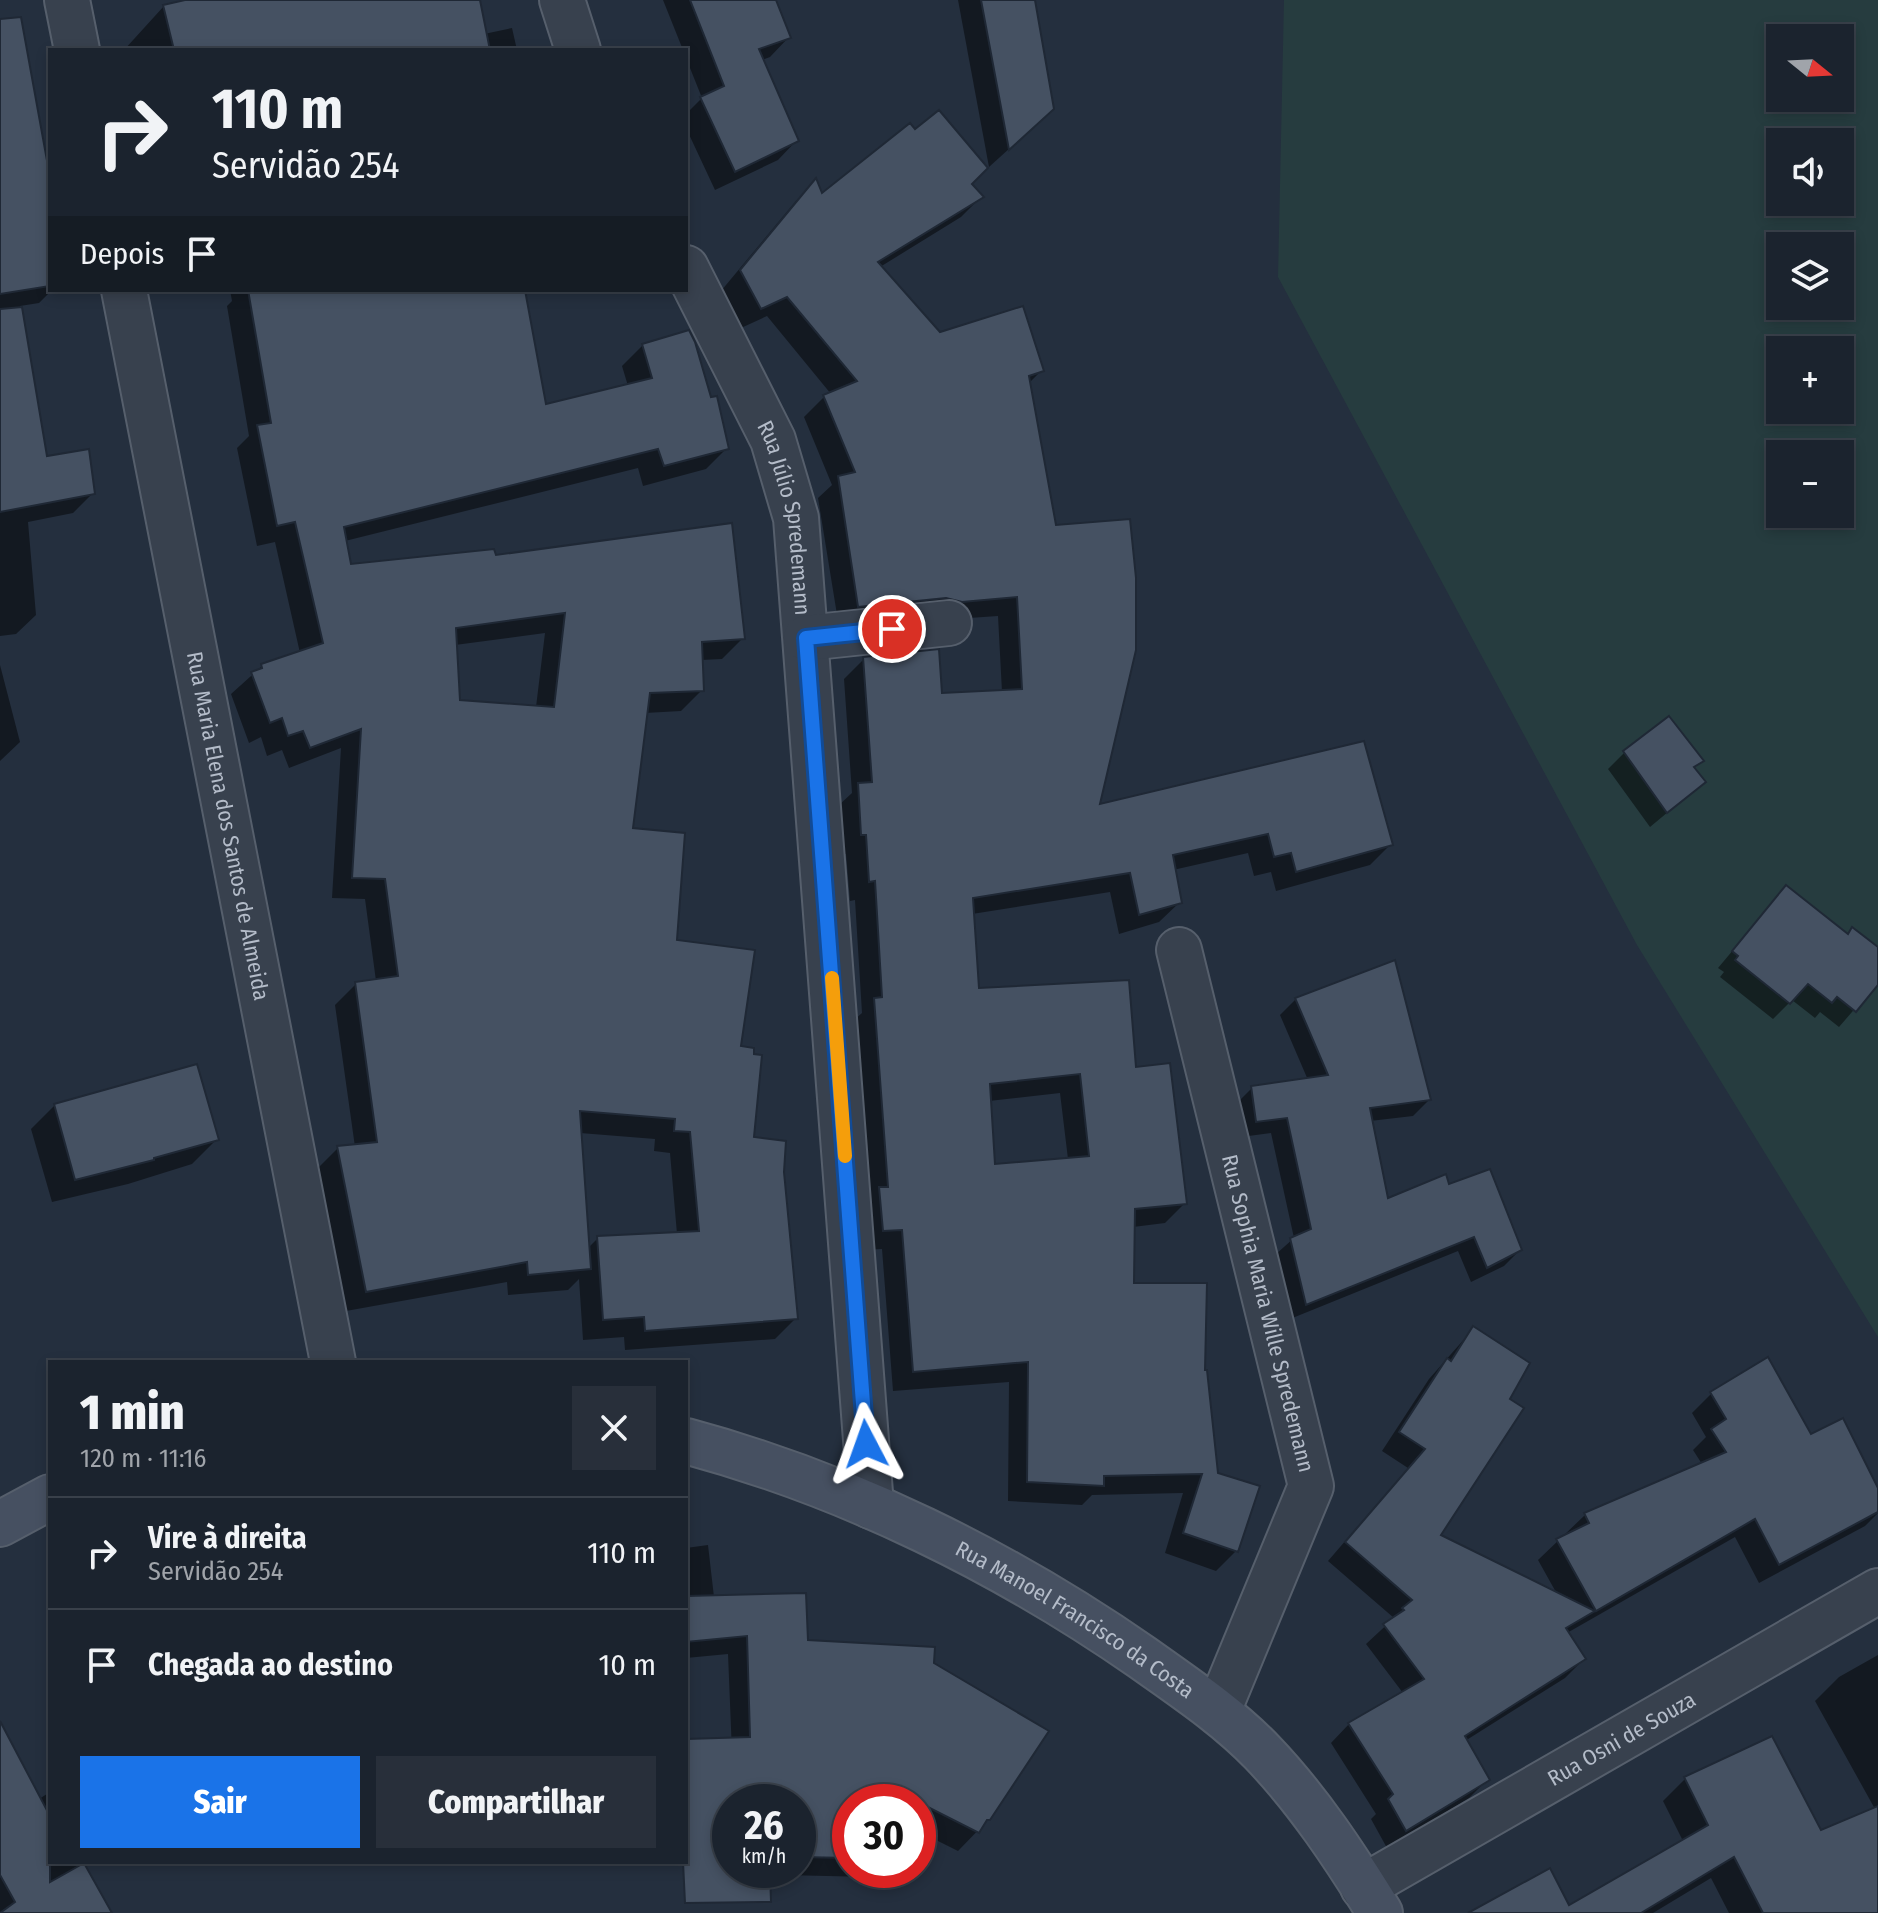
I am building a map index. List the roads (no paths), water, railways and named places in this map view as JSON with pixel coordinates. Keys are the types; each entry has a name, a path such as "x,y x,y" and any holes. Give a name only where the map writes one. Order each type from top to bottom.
{"main road":[{"name":"Rua Manoel Francisco da Costa","path":"688,1442 788,1472 871,1506 1032,1588 1105,1632 1218,1711 1262,1752 1296,1790 1372,1900"},
{"path":"0,1524 48,1498"}],"street":[{"path":"67,0 77,48"},
{"path":"562,0 577,48"},
{"name":"Rua Júlio Spredemann","path":"688,272 773,440 796,518 871,1506"},
{"name":"Rua Maria Elena dos Santos de Almeida","path":"124,292 333,1360"},
{"path":"806,638 949,623"},
{"name":"Rua Sophia Maria Wille Spredemann","path":"1179,950 1311,1486 1218,1711"},
{"name":"Rua Osni de Souza","path":"1372,1900 1878,1591"}]}
